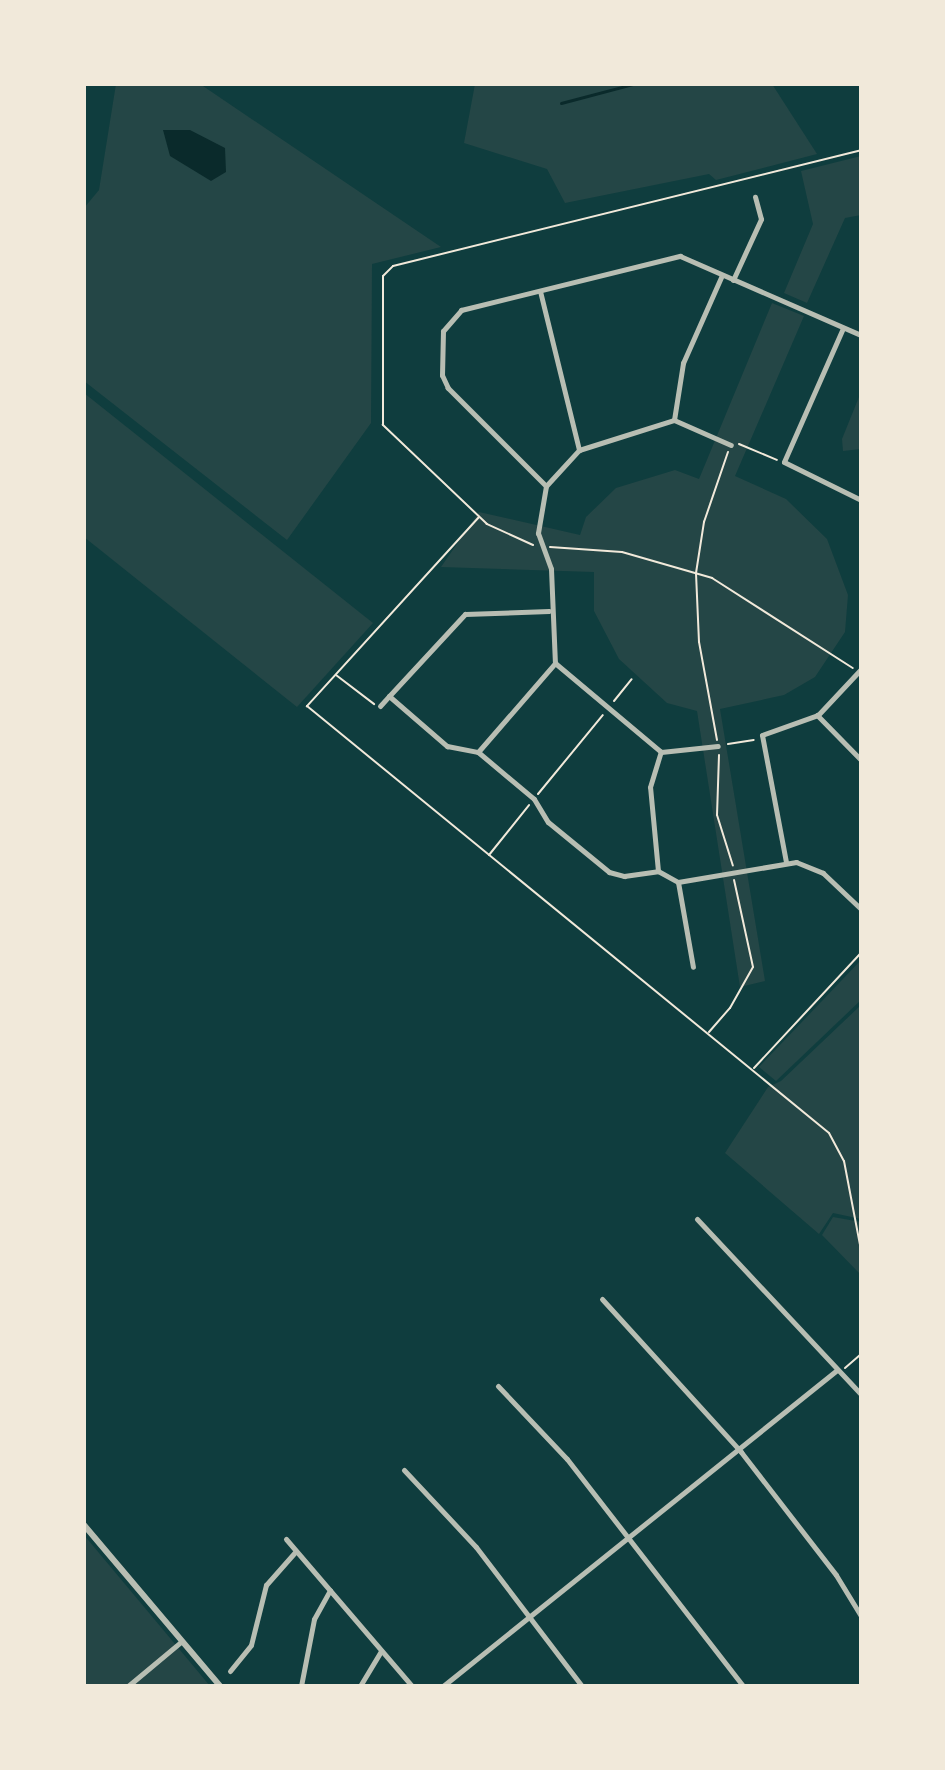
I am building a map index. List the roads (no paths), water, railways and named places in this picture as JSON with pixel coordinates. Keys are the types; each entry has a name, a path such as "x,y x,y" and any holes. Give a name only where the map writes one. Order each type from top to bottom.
{"street":[{"path":"733,280 761,219 755,197"},
{"path":"546,486 463,405 442,375 443,331 452,317 461,309 680,256 861,335"},
{"path":"674,420 683,363 722,275"},
{"path":"540,291 579,450"},
{"path":"843,328 784,462 861,500"},
{"path":"718,746 662,752 555,663 549,610 551,569 543,547 538,521 546,486 579,450 674,420 732,443"},
{"path":"380,706 465,614 549,610"},
{"path":"478,752 555,663"},
{"path":"786,862 763,739 817,715 860,673"},
{"path":"389,696 447,746 478,752 534,799 548,822 609,872 624,876 658,871 678,882 786,862 815,868 861,909"},
{"path":"817,715 861,760"},
{"path":"658,871 650,787 662,752"},
{"path":"678,882 693,967"},
{"path":"697,1219 861,1394"},
{"path":"602,1299 741,1452 836,1575 861,1616"},
{"path":"443,1686 529,1616 741,1452 838,1371"},
{"path":"498,1386 567,1460 631,1539 743,1686"},
{"path":"404,1470 476,1547 582,1686"},
{"path":"84,1525 220,1686"},
{"path":"286,1539 412,1686"},
{"path":"230,1671 251,1645 266,1585 296,1551"},
{"path":"301,1686 314,1619 330,1590"},
{"path":"128,1686 182,1641"},
{"path":"360,1686 381,1651"}],"waterway":[{"path":"561,103 633,84"}]}
